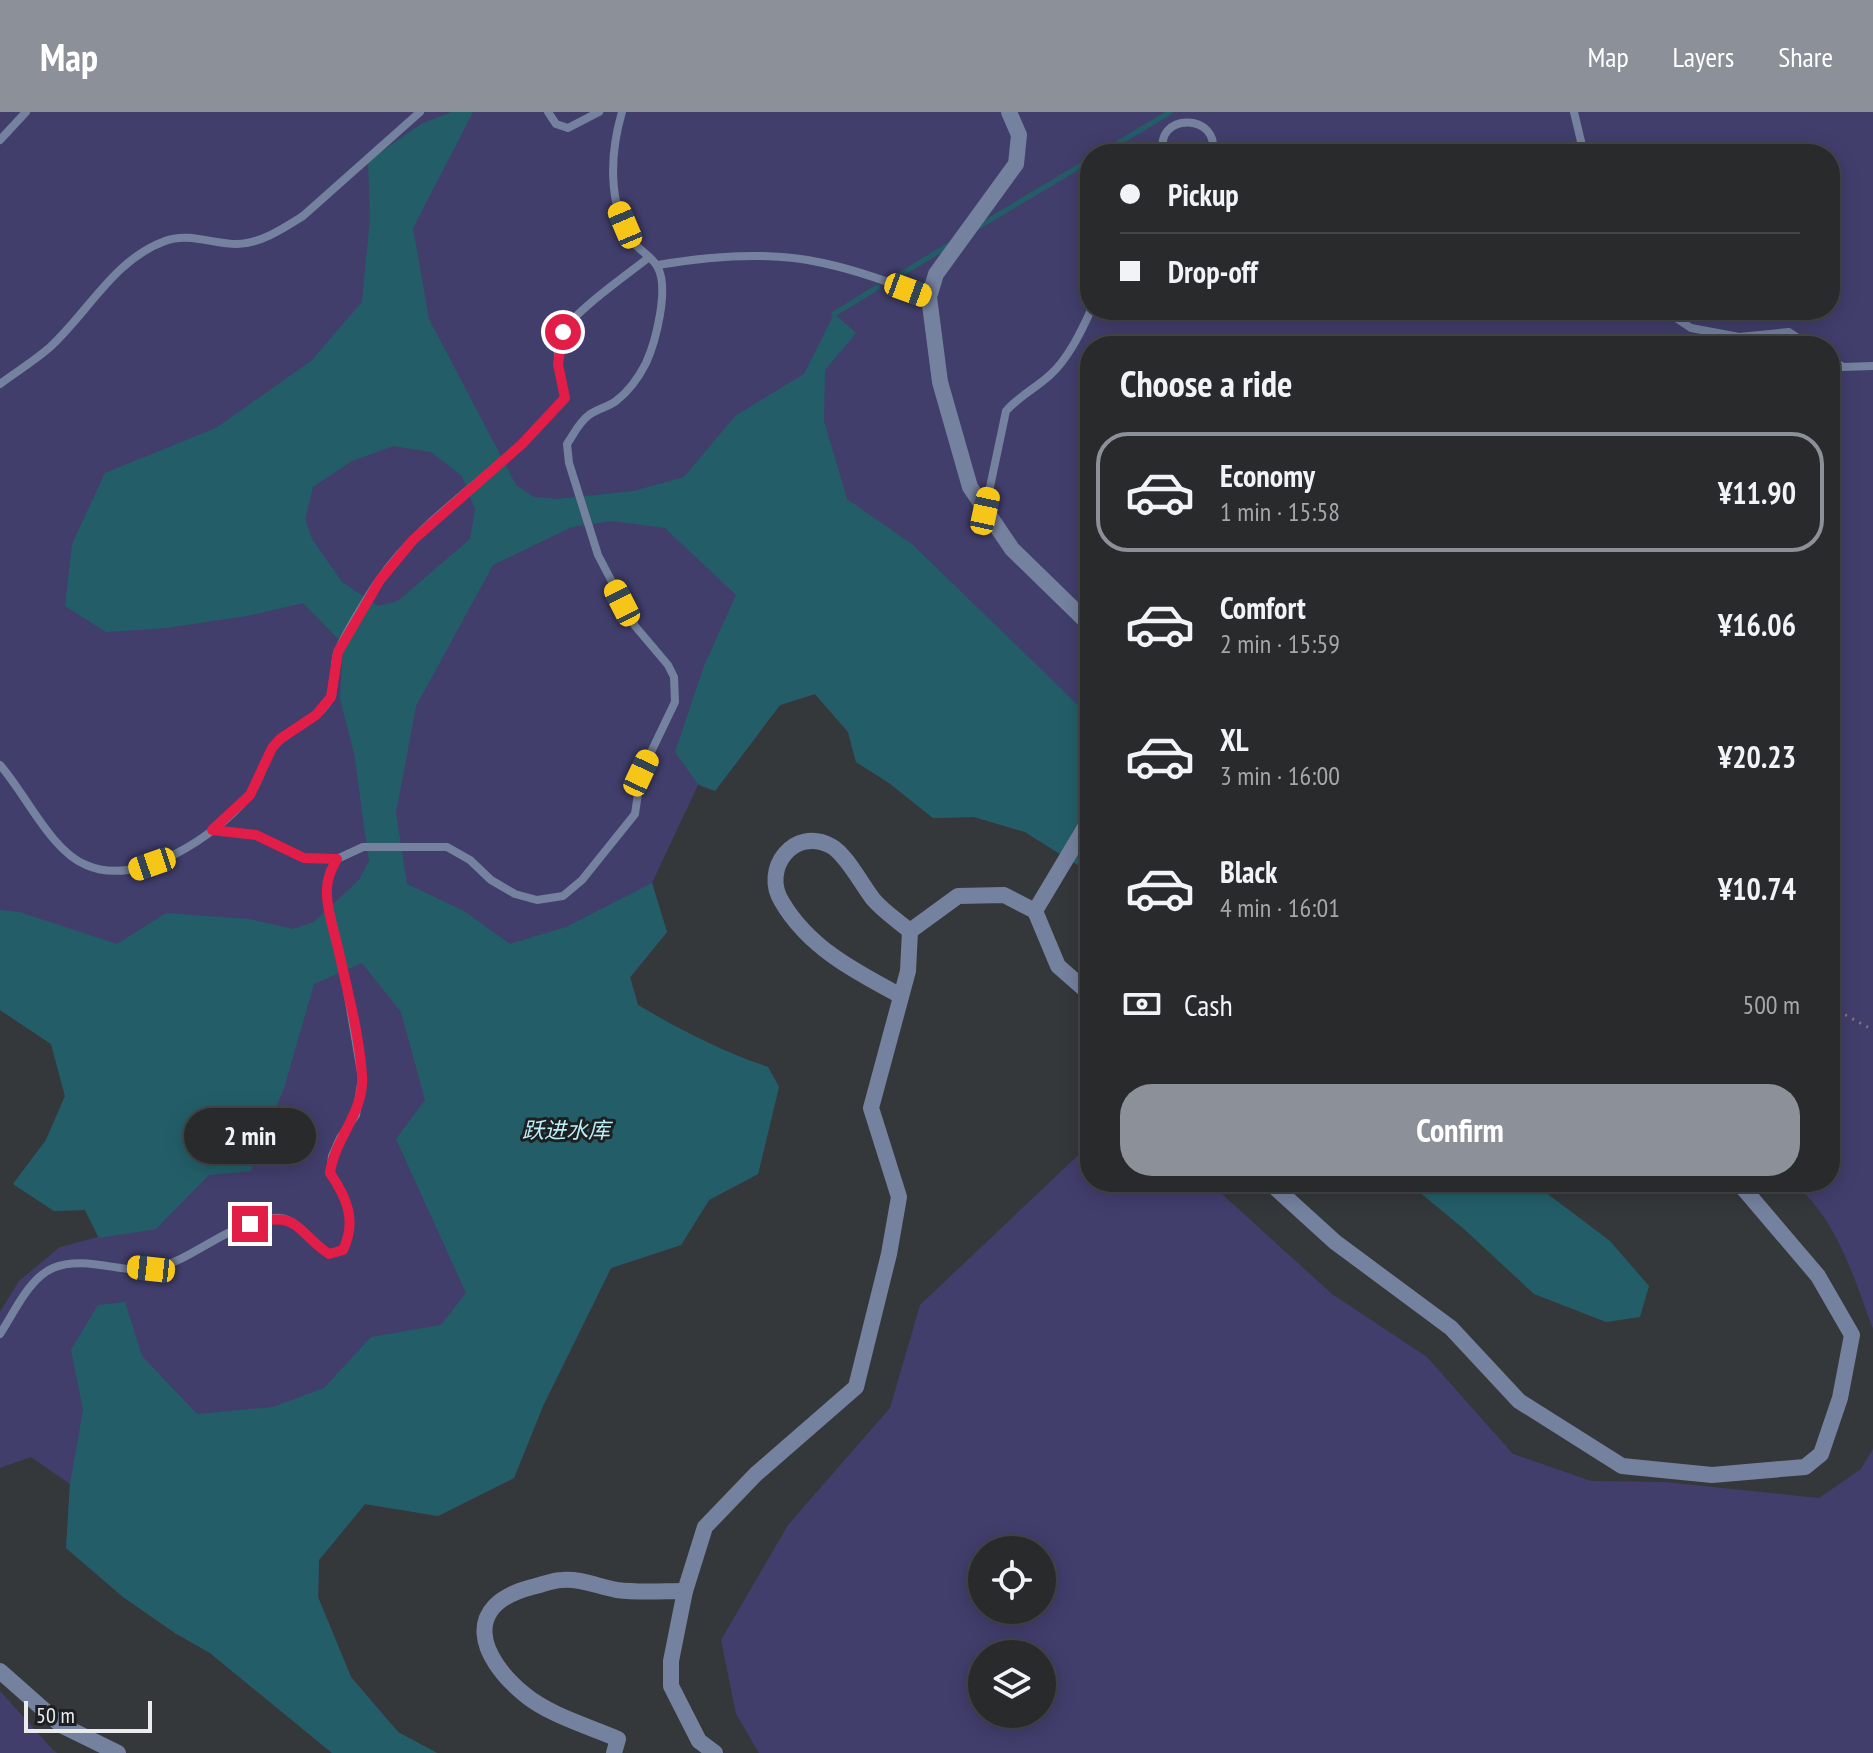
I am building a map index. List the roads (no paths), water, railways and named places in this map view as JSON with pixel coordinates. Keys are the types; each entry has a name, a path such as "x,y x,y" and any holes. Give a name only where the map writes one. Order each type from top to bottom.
{"street":[{"path":"1009,112 1019,135 1016,164 936,274 929,297 940,382 970,487 1012,549 1080,615"},
{"path":"1035,911 1080,836"},
{"path":"901,996 849,969 815,942 782,902 774,883 778,864 795,844 816,839 835,848 876,902 910,931"},
{"path":"910,931 958,896 1004,895 1035,911 1058,966 1080,985"},
{"path":"715,1753 699,1741 671,1686 671,1661 685,1591 705,1527 756,1474 856,1387 889,1254 899,1197 871,1108 908,971 910,931"},
{"path":"1280,1192 1335,1242 1451,1328 1519,1401 1622,1466 1712,1475 1805,1467 1821,1454 1840,1398 1852,1335 1818,1276 1747,1192"},
{"path":"614,1753 618,1739 542,1705 524,1694 499,1669 485,1643 485,1619 494,1604 517,1591 561,1580 619,1590 685,1591"},
{"path":"0,1671 61,1725 118,1753"}],"lane":[{"path":"0,140 26,112"},
{"path":"0,384 50,347 117,272 146,249 168,239 187,237 239,245 282,230 303,216 420,112"},
{"path":"548,112 556,124 568,128 599,112"},
{"path":"212,830 256,835 304,858 337,859 363,847 447,847 515,894 548,900 563,896 582,880 635,814 641,773 675,702 674,677 668,665 635,626 598,555 569,463 567,444 590,414 615,401 632,386 646,364 655,340 663,285 658,265 631,240 618,209 613,175 615,138 622,112"},
{"path":"1574,112 1582,144"},
{"path":"1163,144 1166,131 1179,121 1188,119 1196,120 1209,130 1213,144"},
{"path":"658,265 693,259 757,257 820,262 878,277 929,297"},
{"path":"0,765 69,855 86,865 111,871 136,869 168,858 212,830 250,795 272,748 280,739 316,715 331,697 338,652 380,580 413,540 522,444 565,398 558,364 563,332 648,258"},
{"path":"985,511 1006,411 1016,399 1049,376 1060,364 1085,320"},
{"path":"1679,320 1691,328 1734,336"},
{"path":"1749,336 1789,332 1795,336"},
{"path":"1840,365 1873,366"},
{"path":"0,1334 31,1286 51,1268 76,1263 151,1269 178,1262 208,1241 235,1228 279,1217 293,1222 329,1254 343,1250 351,1219 330,1173 336,1147 356,1115 362,1078 326,894 330,871 337,859"}],"water":[{"name":"跃进水库","path":"452,112 473,112 413,228 429,319 516,485 534,497 557,499 634,491 684,477 735,416 804,374 834,314 856,333 825,370 824,421 847,499 913,545 1080,707 1080,867 1025,832 974,817 933,818 889,783 856,762 848,732 815,694 780,705 715,791 698,784 675,752 704,666 736,595 665,528 612,521 572,527 493,565 416,706 396,813 407,884 464,911 510,944 566,927 652,883 667,932 630,977 638,1005 701,1039 768,1067 779,1087 758,1174 709,1200 681,1245 611,1268 543,1406 514,1478 438,1516 365,1504 319,1560 318,1597 351,1677 398,1732 437,1753 332,1753 210,1653 123,1597 66,1548 70,1484 83,1410 71,1350 98,1305 125,1302 142,1356 197,1414 273,1407 324,1388 371,1337 441,1325 466,1293 396,1139 425,1100 401,1012 362,963 314,984 284,1088 251,1171 209,1175 156,1229 99,1238 85,1210 54,1211 13,1184 46,1140 65,1096 51,1044 0,1010 0,910 19,912 117,944 166,913 248,919 293,929 314,922 359,880 369,861 354,753 340,699 343,644 303,603 247,616 166,628 106,632 65,606 72,544 105,473 216,428 311,361 362,302 370,218 368,161 421,124","holes":["393,446 431,452 462,476 475,509 470,539 398,601 378,606 342,582 312,539 305,519 313,487 352,461"]},
{"path":"1419,1192 1545,1192 1610,1241 1649,1286 1640,1317 1606,1322 1534,1294"}],"waterway":[{"path":"1117,144 1170,112"},
{"path":"978,227 1080,166"},
{"path":"898,276 949,245"},
{"path":"834,314 878,287"}]}
